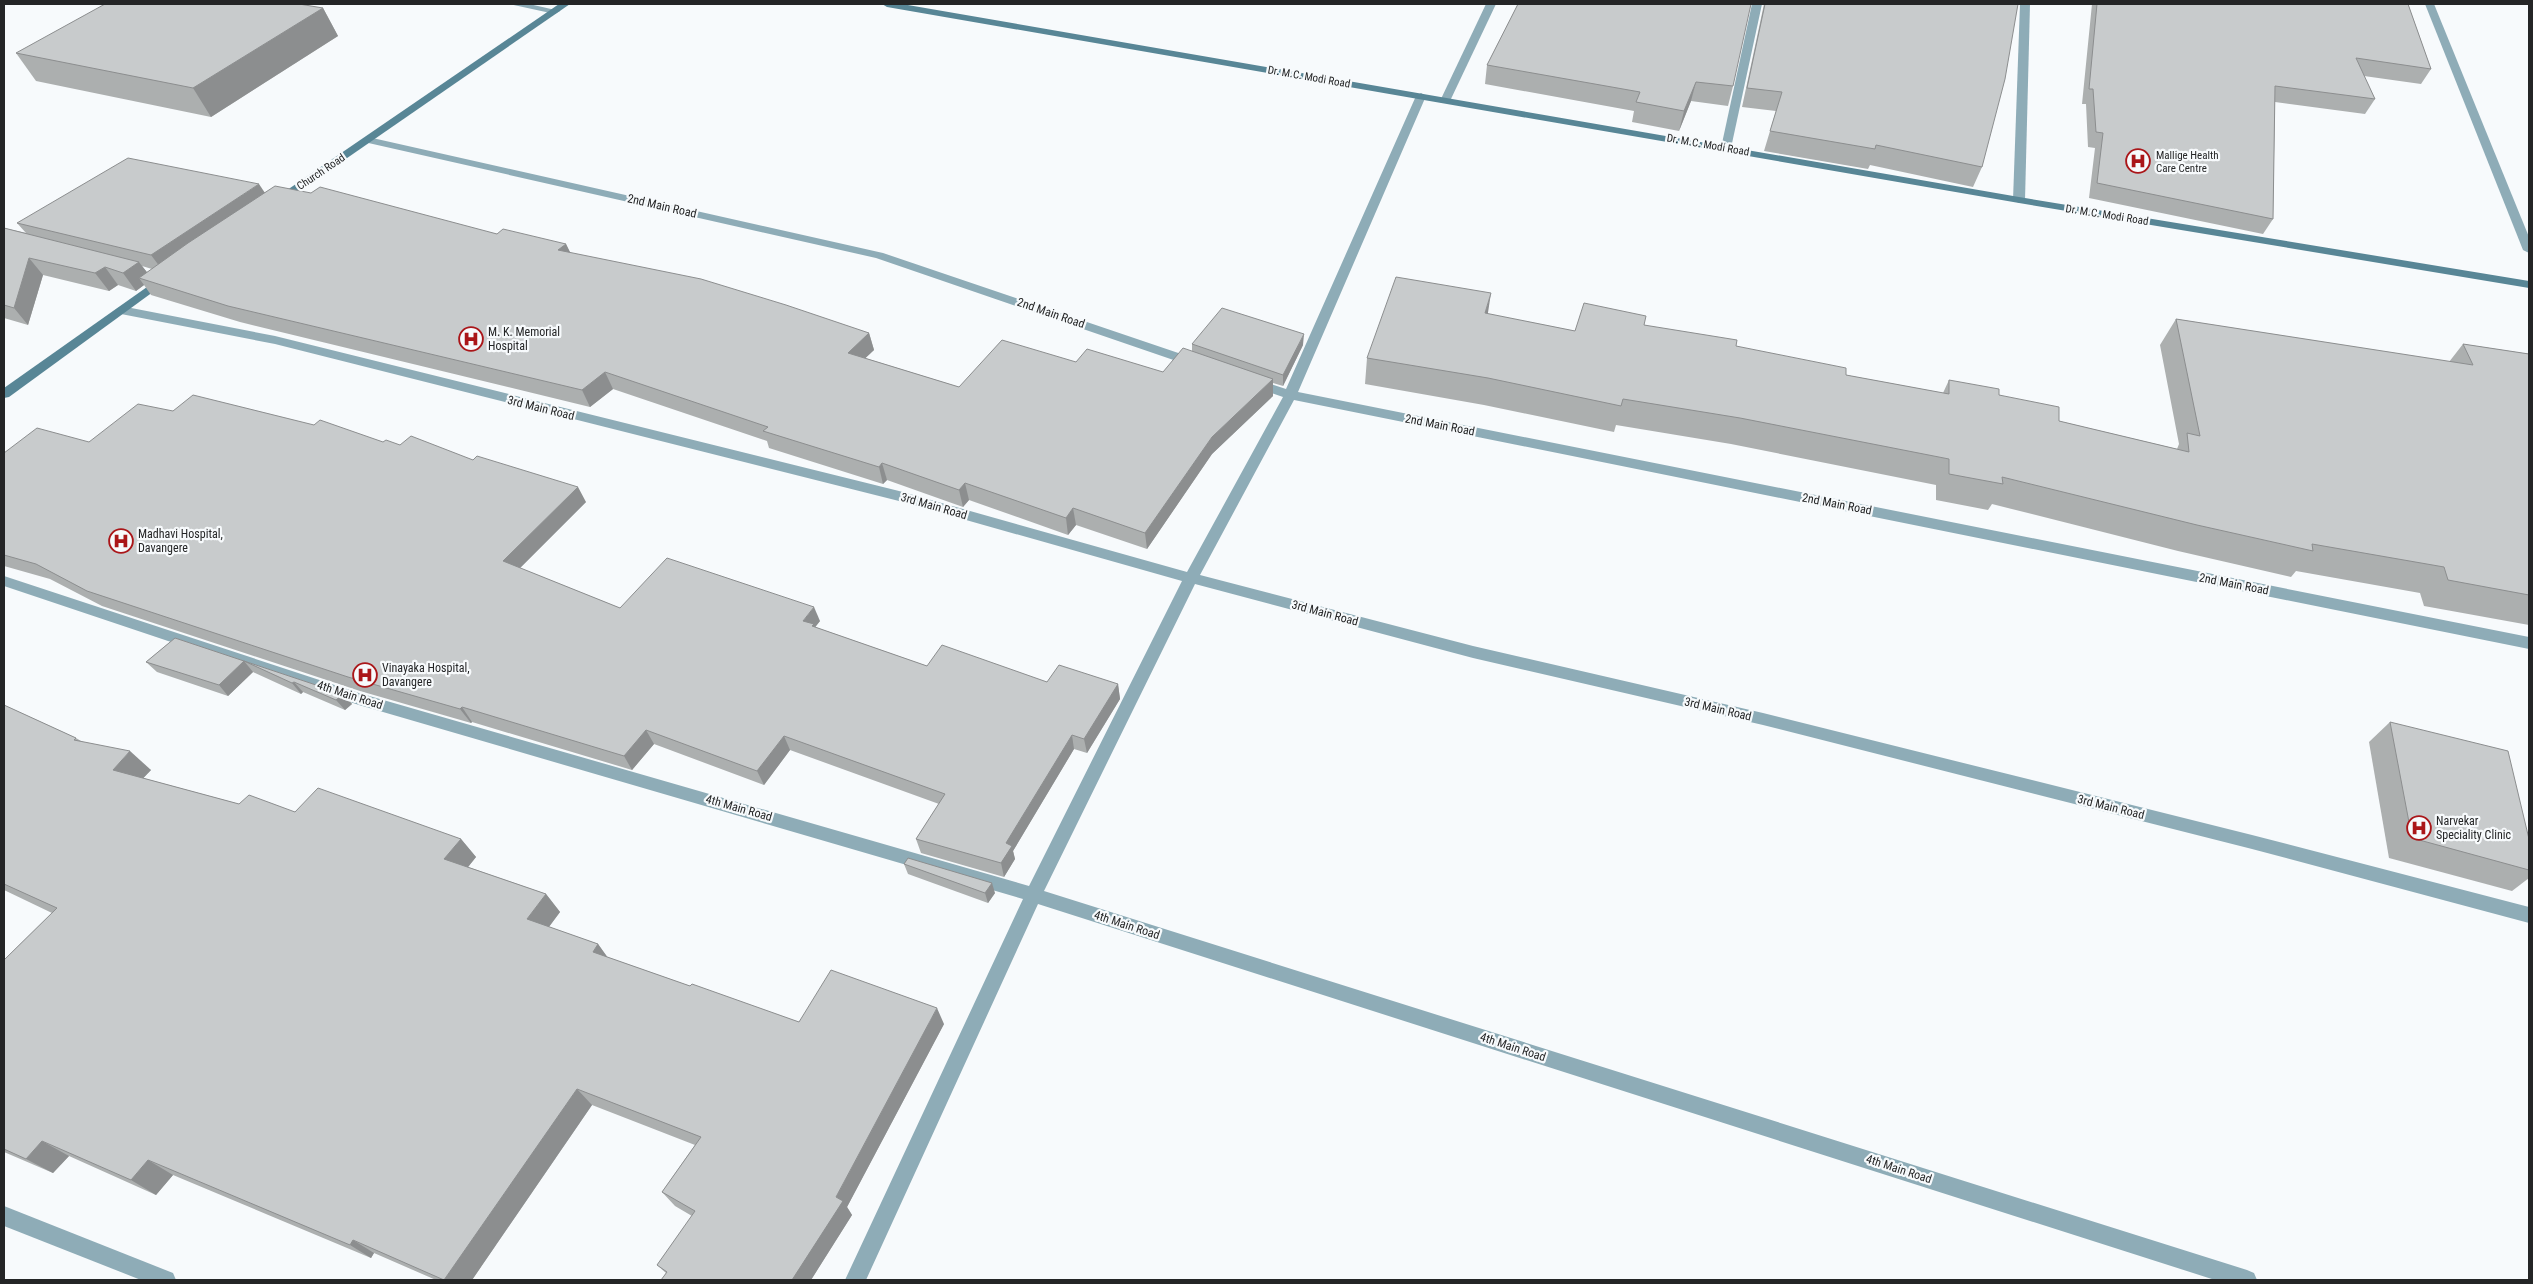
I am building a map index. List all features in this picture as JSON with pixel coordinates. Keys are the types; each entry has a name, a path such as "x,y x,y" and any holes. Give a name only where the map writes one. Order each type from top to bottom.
{"street":[{"path":"514,4 555,11"},
{"name":"Church Road","path":"269,207 566,4"},
{"name":"Dr. M.C. Modi Road","path":"888,4 1421,96 1445,102 2529,285"},
{"path":"1445,102 1491,4"},
{"path":"1726,148 1758,4"},
{"path":"2019,200 2025,4"},
{"path":"2429,4 2529,250"},
{"path":"855,1280 1033,896 1191,578 1290,395 1421,96"},
{"name":"2nd Main Road","path":"368,140 880,254 1206,366"},
{"path":"4,394 170,274 147,272"},
{"name":"3rd Main Road","path":"121,310 275,340 900,496 1191,578 1473,652 1763,719 2252,842 2529,915"},
{"name":"2nd Main Road","path":"1243,379 1290,395 2529,643"},
{"name":"4th Main Road","path":"4,581 359,699 967,874 2247,1280"},
{"path":"4,1216 166,1280"}],"building":[{"path":"105,4 299,4 323,8 193,88 16,53"},
{"path":"1518,4 1751,4 1733,86 1696,82 1684,111 1636,102 1640,92 1487,65"},
{"path":"1765,4 2018,4 2005,79 1982,167 1876,145 1875,149 1770,131 1782,92 1747,88"},
{"path":"2097,4 2408,4 2431,69 2356,58 2375,99 2275,86 2273,219 2097,183 2103,133 2096,132 2093,89 2089,89"},
{"path":"128,158 259,184 151,255 17,223"},
{"path":"275,186 311,193 320,187 497,234 503,229 566,244 558,250 701,279 869,333 848,353 959,387 1002,340 1076,362 1087,349 1163,372 1183,348 1273,379 1212,437 1145,533 1073,508 1066,518 965,483 959,490 882,463 879,467 763,431 768,427 605,372 582,390 228,306 139,278 188,243"},
{"path":"4,228 139,262 123,273 105,267 95,273 29,258 14,308 4,305"},
{"path":"1396,277 1491,293 1485,313 1575,331 1584,303 1646,316 1644,325 1737,340 1736,346 1846,368 1846,375 1949,394 1949,380 1999,389 1999,395 2059,407 2059,421 2189,452 2187,433 2200,436 2176,319 2473,365 2463,344 2529,354 2529,595 2448,580 2444,567 2312,544 2313,551 2197,525 2002,477 2003,484 1949,474 1949,459 1740,418 1623,399 1621,406 1488,378 1367,358"},
{"path":"1222,308 1304,334 1283,375 1192,344"},
{"path":"193,395 314,425 320,420 383,442 386,440 400,445 411,436 473,460 477,456 578,487 503,561 620,608 667,558 814,607 803,621 814,624 812,626 927,666 942,645 1047,682 1059,665 1118,684 1084,739 1072,735 1006,843 1012,846 1001,863 916,839 945,794 784,736 757,771 646,730 624,756 462,707 460,709 348,677 87,591 36,564 4,555 4,453 37,428 89,442 138,404 173,411"},
{"path":"175,638 244,661 219,685 146,662"},
{"path":"244,661 343,694 336,700 294,682 292,683"},
{"path":"4,705 76,738 74,740 130,751 113,770 239,804 249,795 295,812 318,788 461,839 444,859 546,894 527,919 598,944 593,952 690,986 692,984 799,1022 831,970 937,1008 836,1197 843,1201 792,1280 661,1280 667,1272 657,1265 695,1211 662,1192 701,1137 577,1089 444,1280 353,1240 350,1245 148,1160 131,1180 42,1141 26,1159 4,1149 4,960 57,908 4,884"},
{"path":"2390,722 2508,751 2529,839 2529,870 2412,838"},
{"path":"908,858 992,883 985,893 904,864"}],"place":[{"name":"Mallige Health Care Centre","path":"2138,161"},
{"name":"M. K. Memorial Hospital","path":"471,339"},
{"name":"Madhavi Hospital, Davangere","path":"121,541"},
{"name":"Vinayaka Hospital, Davangere","path":"365,675"},
{"name":"Narvekar Speciality Clinic","path":"2419,828"}]}
